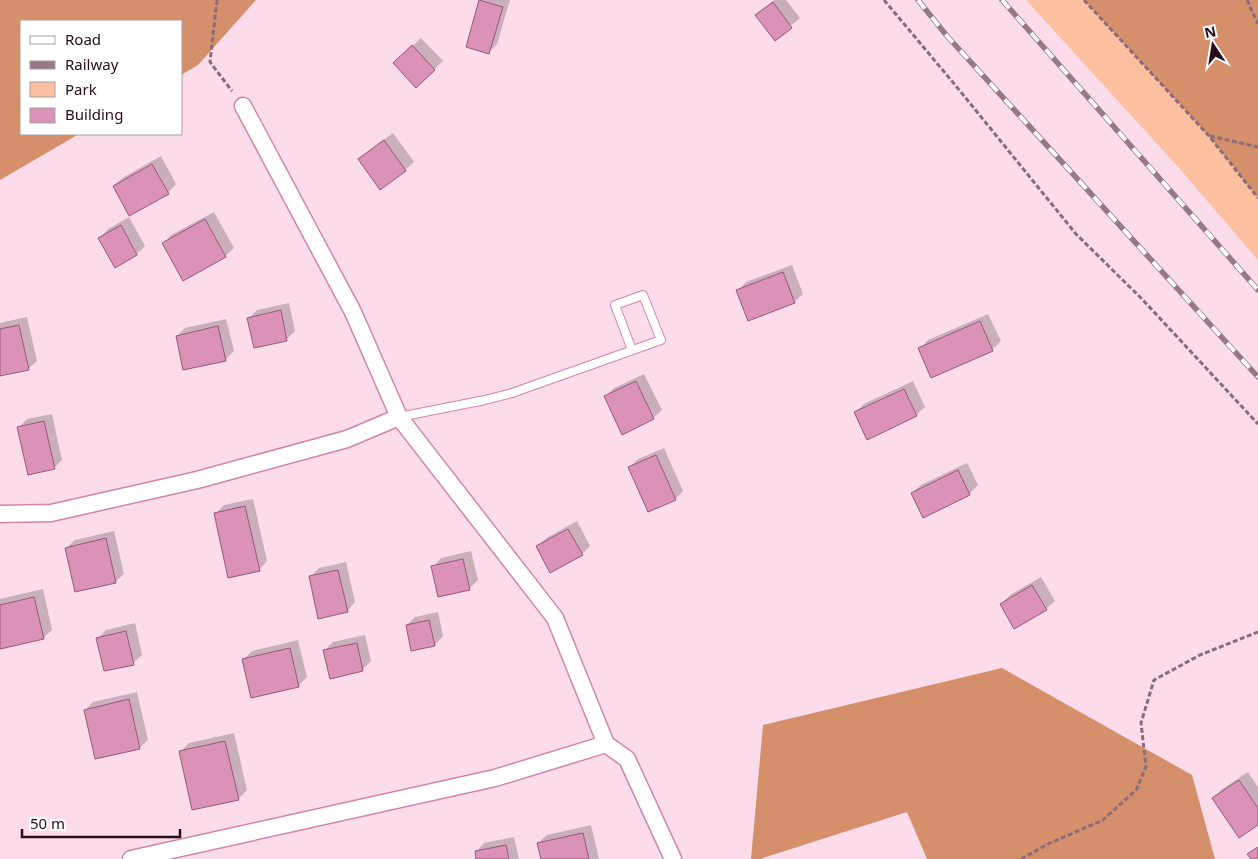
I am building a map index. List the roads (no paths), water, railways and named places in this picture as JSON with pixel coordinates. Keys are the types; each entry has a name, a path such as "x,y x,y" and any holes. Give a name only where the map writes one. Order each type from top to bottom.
{"street":[{"path":"243,106 353,312 399,417 555,618 606,744 627,760 673,859"},
{"path":"0,514 51,513 197,480 347,439 399,417"},
{"path":"131,859 495,778 606,744"}],"lane":[{"path":"399,417 512,393 661,340 643,295 614,305 632,350"}],"railway":[{"path":"918,0 947,36 1258,377"},
{"path":"1002,0 1258,290"}]}
